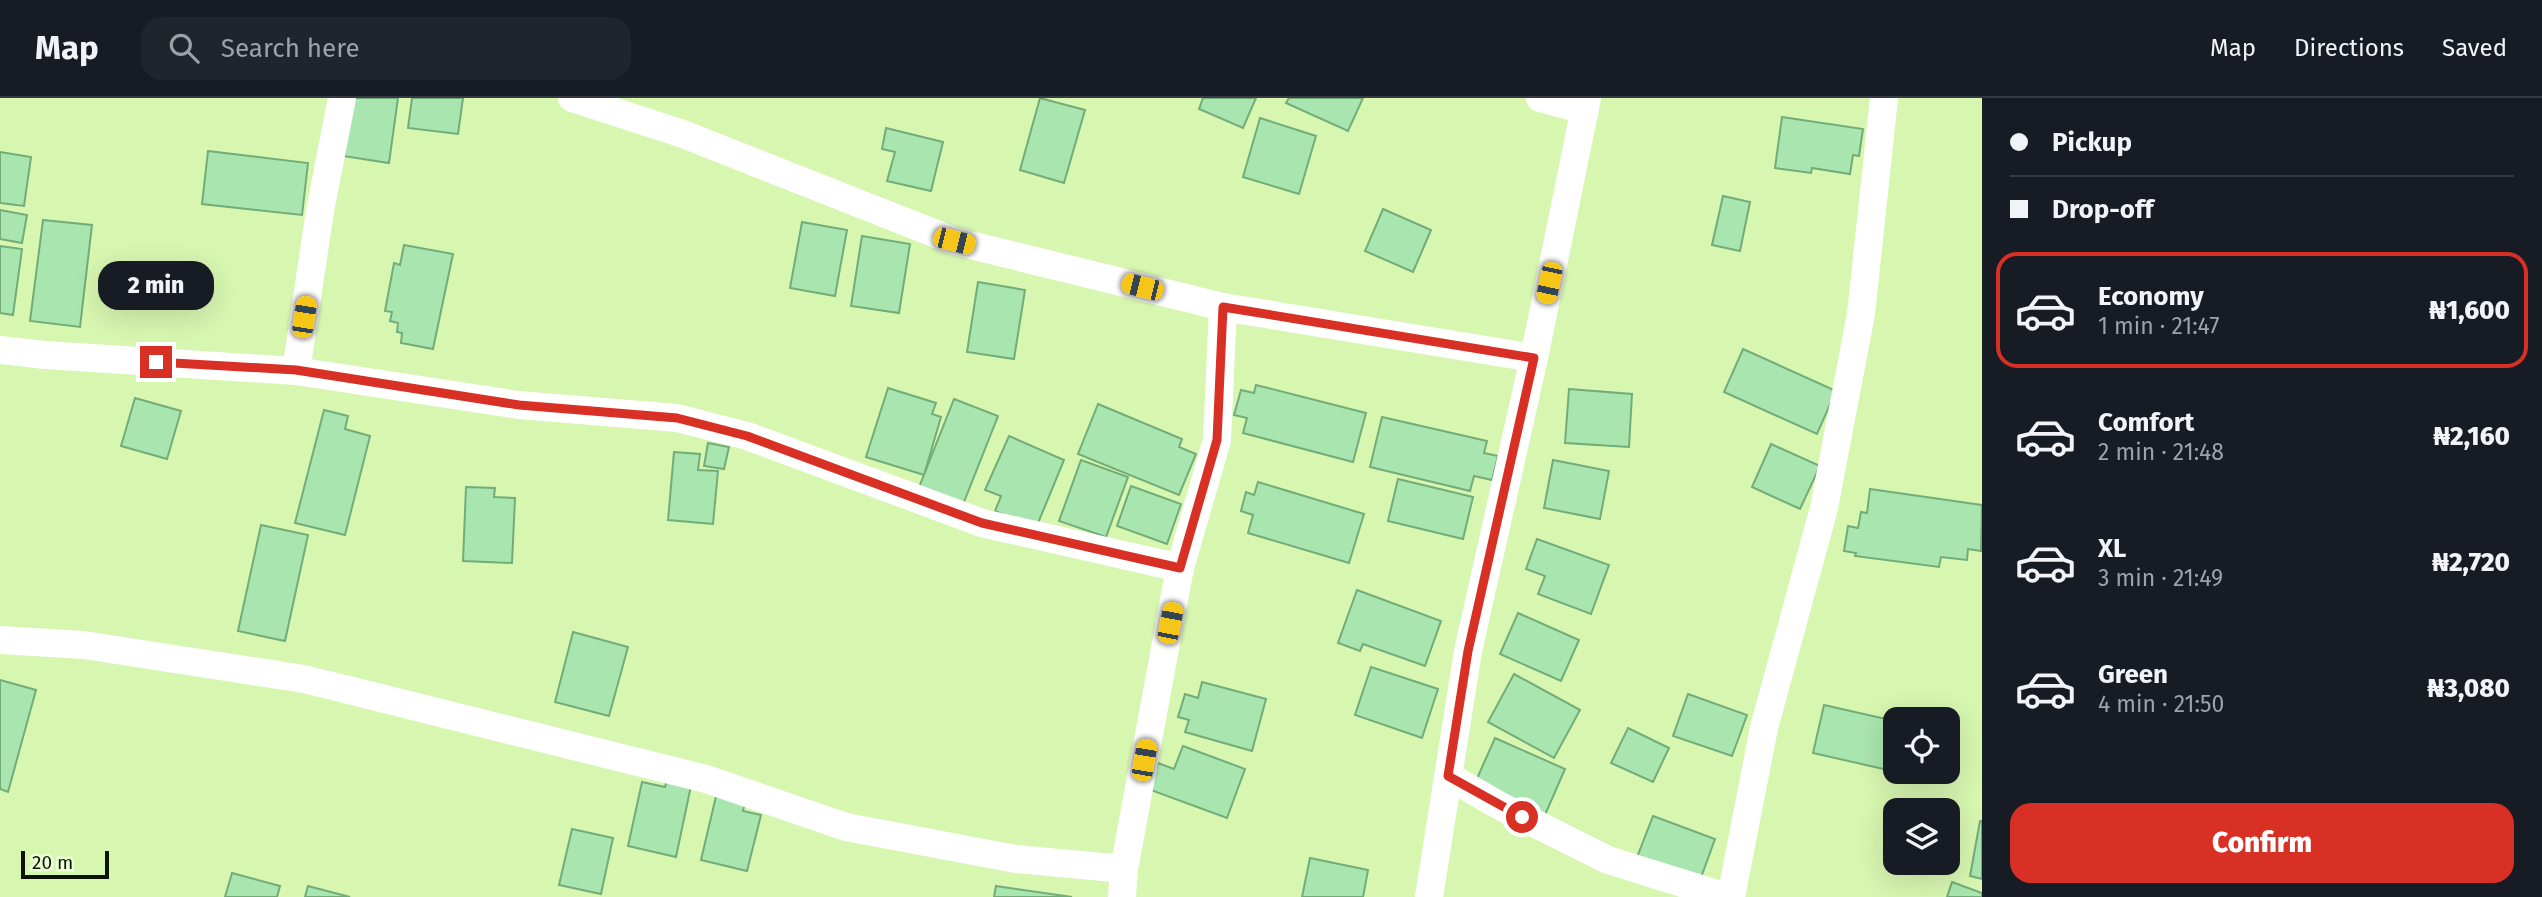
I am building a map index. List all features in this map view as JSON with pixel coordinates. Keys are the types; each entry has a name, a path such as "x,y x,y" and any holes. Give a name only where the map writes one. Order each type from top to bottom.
{"street":[{"path":"296,370 320,211 342,98"},
{"path":"572,98 683,134 954,241 1223,307 1534,358"},
{"path":"1429,897 1468,651 1534,358 1586,104 1540,98"},
{"path":"1448,776 1500,806 1608,860 1729,897 1764,728 1825,509 1861,314 1884,98"},
{"path":"1122,897 1124,869 1180,568 1217,440 1223,307"},
{"path":"0,350 296,370 519,405 677,418 747,436 982,523 1180,568"},
{"path":"0,640 83,645 304,679 706,779 846,827 1016,859 1124,869"}],"building":[{"path":"351,98 398,98 389,163 343,156"},
{"path":"412,98 463,98 458,134 408,128"},
{"path":"1040,98 1085,110 1064,183 1020,170"},
{"path":"1203,98 1256,98 1243,128 1199,109"},
{"path":"1289,98 1363,98 1348,131 1286,103"},
{"path":"1782,117 1863,129 1859,156 1853,155 1850,174 1812,168 1811,173 1775,168"},
{"path":"1260,118 1316,136 1299,194 1243,177"},
{"path":"886,128 943,142 931,191 887,181 895,152 882,149"},
{"path":"208,151 308,163 302,215 202,204"},
{"path":"0,152 31,157 24,206 0,203"},
{"path":"1723,196 1750,202 1740,251 1712,245"},
{"path":"1383,209 1431,230 1413,272 1365,251"},
{"path":"0,210 27,215 22,243 0,239"},
{"path":"43,220 92,225 80,327 30,321"},
{"path":"802,222 847,230 835,296 790,288"},
{"path":"862,236 910,244 899,313 851,306"},
{"path":"404,245 453,254 433,349 401,343 402,333 397,332 398,323 390,321 392,312 385,311 394,263 400,265"},
{"path":"0,246 22,249 13,315 0,313"},
{"path":"978,282 1025,290 1014,359 967,352"},
{"path":"1743,349 1836,391 1817,434 1724,392"},
{"path":"1256,385 1366,413 1353,462 1243,433 1247,418 1234,415 1241,390 1254,393"},
{"path":"888,388 936,403 932,414 941,417 924,475 866,457"},
{"path":"1569,389 1632,394 1629,447 1565,443"},
{"path":"135,398 181,411 167,459 121,446"},
{"path":"954,399 998,416 962,507 918,490"},
{"path":"1098,404 1182,439 1179,447 1196,454 1179,495 1078,454"},
{"path":"324,410 348,416 345,429 370,436 345,535 295,523"},
{"path":"1382,417 1487,441 1484,453 1498,456 1492,480 1474,476 1470,491 1370,467"},
{"path":"1009,436 1064,460 1036,528 995,511 1001,496 985,490"},
{"path":"708,443 729,447 724,469 704,466"},
{"path":"1771,444 1820,466 1800,509 1752,487"},
{"path":"674,452 700,454 698,470 718,471 713,524 668,520"},
{"path":"1081,460 1128,477 1106,537 1059,521"},
{"path":"1553,460 1609,471 1600,519 1544,508"},
{"path":"1398,479 1473,497 1463,539 1388,521"},
{"path":"1258,482 1364,514 1349,563 1248,533 1253,515 1241,511 1246,492 1254,495"},
{"path":"1131,486 1181,504 1167,544 1117,526"},
{"path":"466,487 495,488 494,497 515,498 512,563 463,561"},
{"path":"1870,489 1982,505 1981,551 1968,549 1967,560 1941,557 1939,567 1855,556 1856,553 1844,551 1848,526 1858,528 1861,512 1867,513"},
{"path":"261,525 308,535 285,641 238,631"},
{"path":"1537,539 1609,565 1591,614 1538,594 1545,576 1526,569"},
{"path":"1357,590 1441,621 1425,666 1363,644 1360,651 1338,643"},
{"path":"1518,613 1579,640 1561,681 1500,654"},
{"path":"573,632 628,647 609,716 555,702"},
{"path":"1371,667 1438,689 1422,738 1355,715"},
{"path":"1514,674 1580,710 1554,758 1488,722"},
{"path":"0,680 36,690 8,792 0,789"},
{"path":"1202,682 1266,699 1252,751 1185,732 1189,720 1178,717 1185,694 1198,698"},
{"path":"1688,694 1747,715 1732,756 1673,736"},
{"path":"1824,705 1883,718 1883,769 1813,753"},
{"path":"1628,728 1669,748 1653,782 1611,763"},
{"path":"1495,738 1565,769 1545,815 1475,783"},
{"path":"1183,746 1245,769 1227,818 1148,789 1158,763 1174,769"},
{"path":"668,776 692,781 676,857 628,846 642,782 665,787"},
{"path":"717,792 746,798 743,811 761,815 747,871 701,860"},
{"path":"1653,816 1715,839 1699,883 1636,860"},
{"path":"1982,821 1982,879 1970,876"},
{"path":"572,829 613,838 601,894 559,885"},
{"path":"1310,858 1368,870 1363,897 1302,897"},
{"path":"232,873 280,886 277,897 225,897"},
{"path":"1952,882 1982,893 1982,897 1947,897"},
{"path":"308,886 350,897 305,897"},
{"path":"996,886 1072,897 994,897"}],"route":[{"path":"156,362 296,370 519,405 677,418 747,436 982,523 1180,568 1217,440 1223,307 1534,358 1468,651 1448,776 1522,817"}]}
